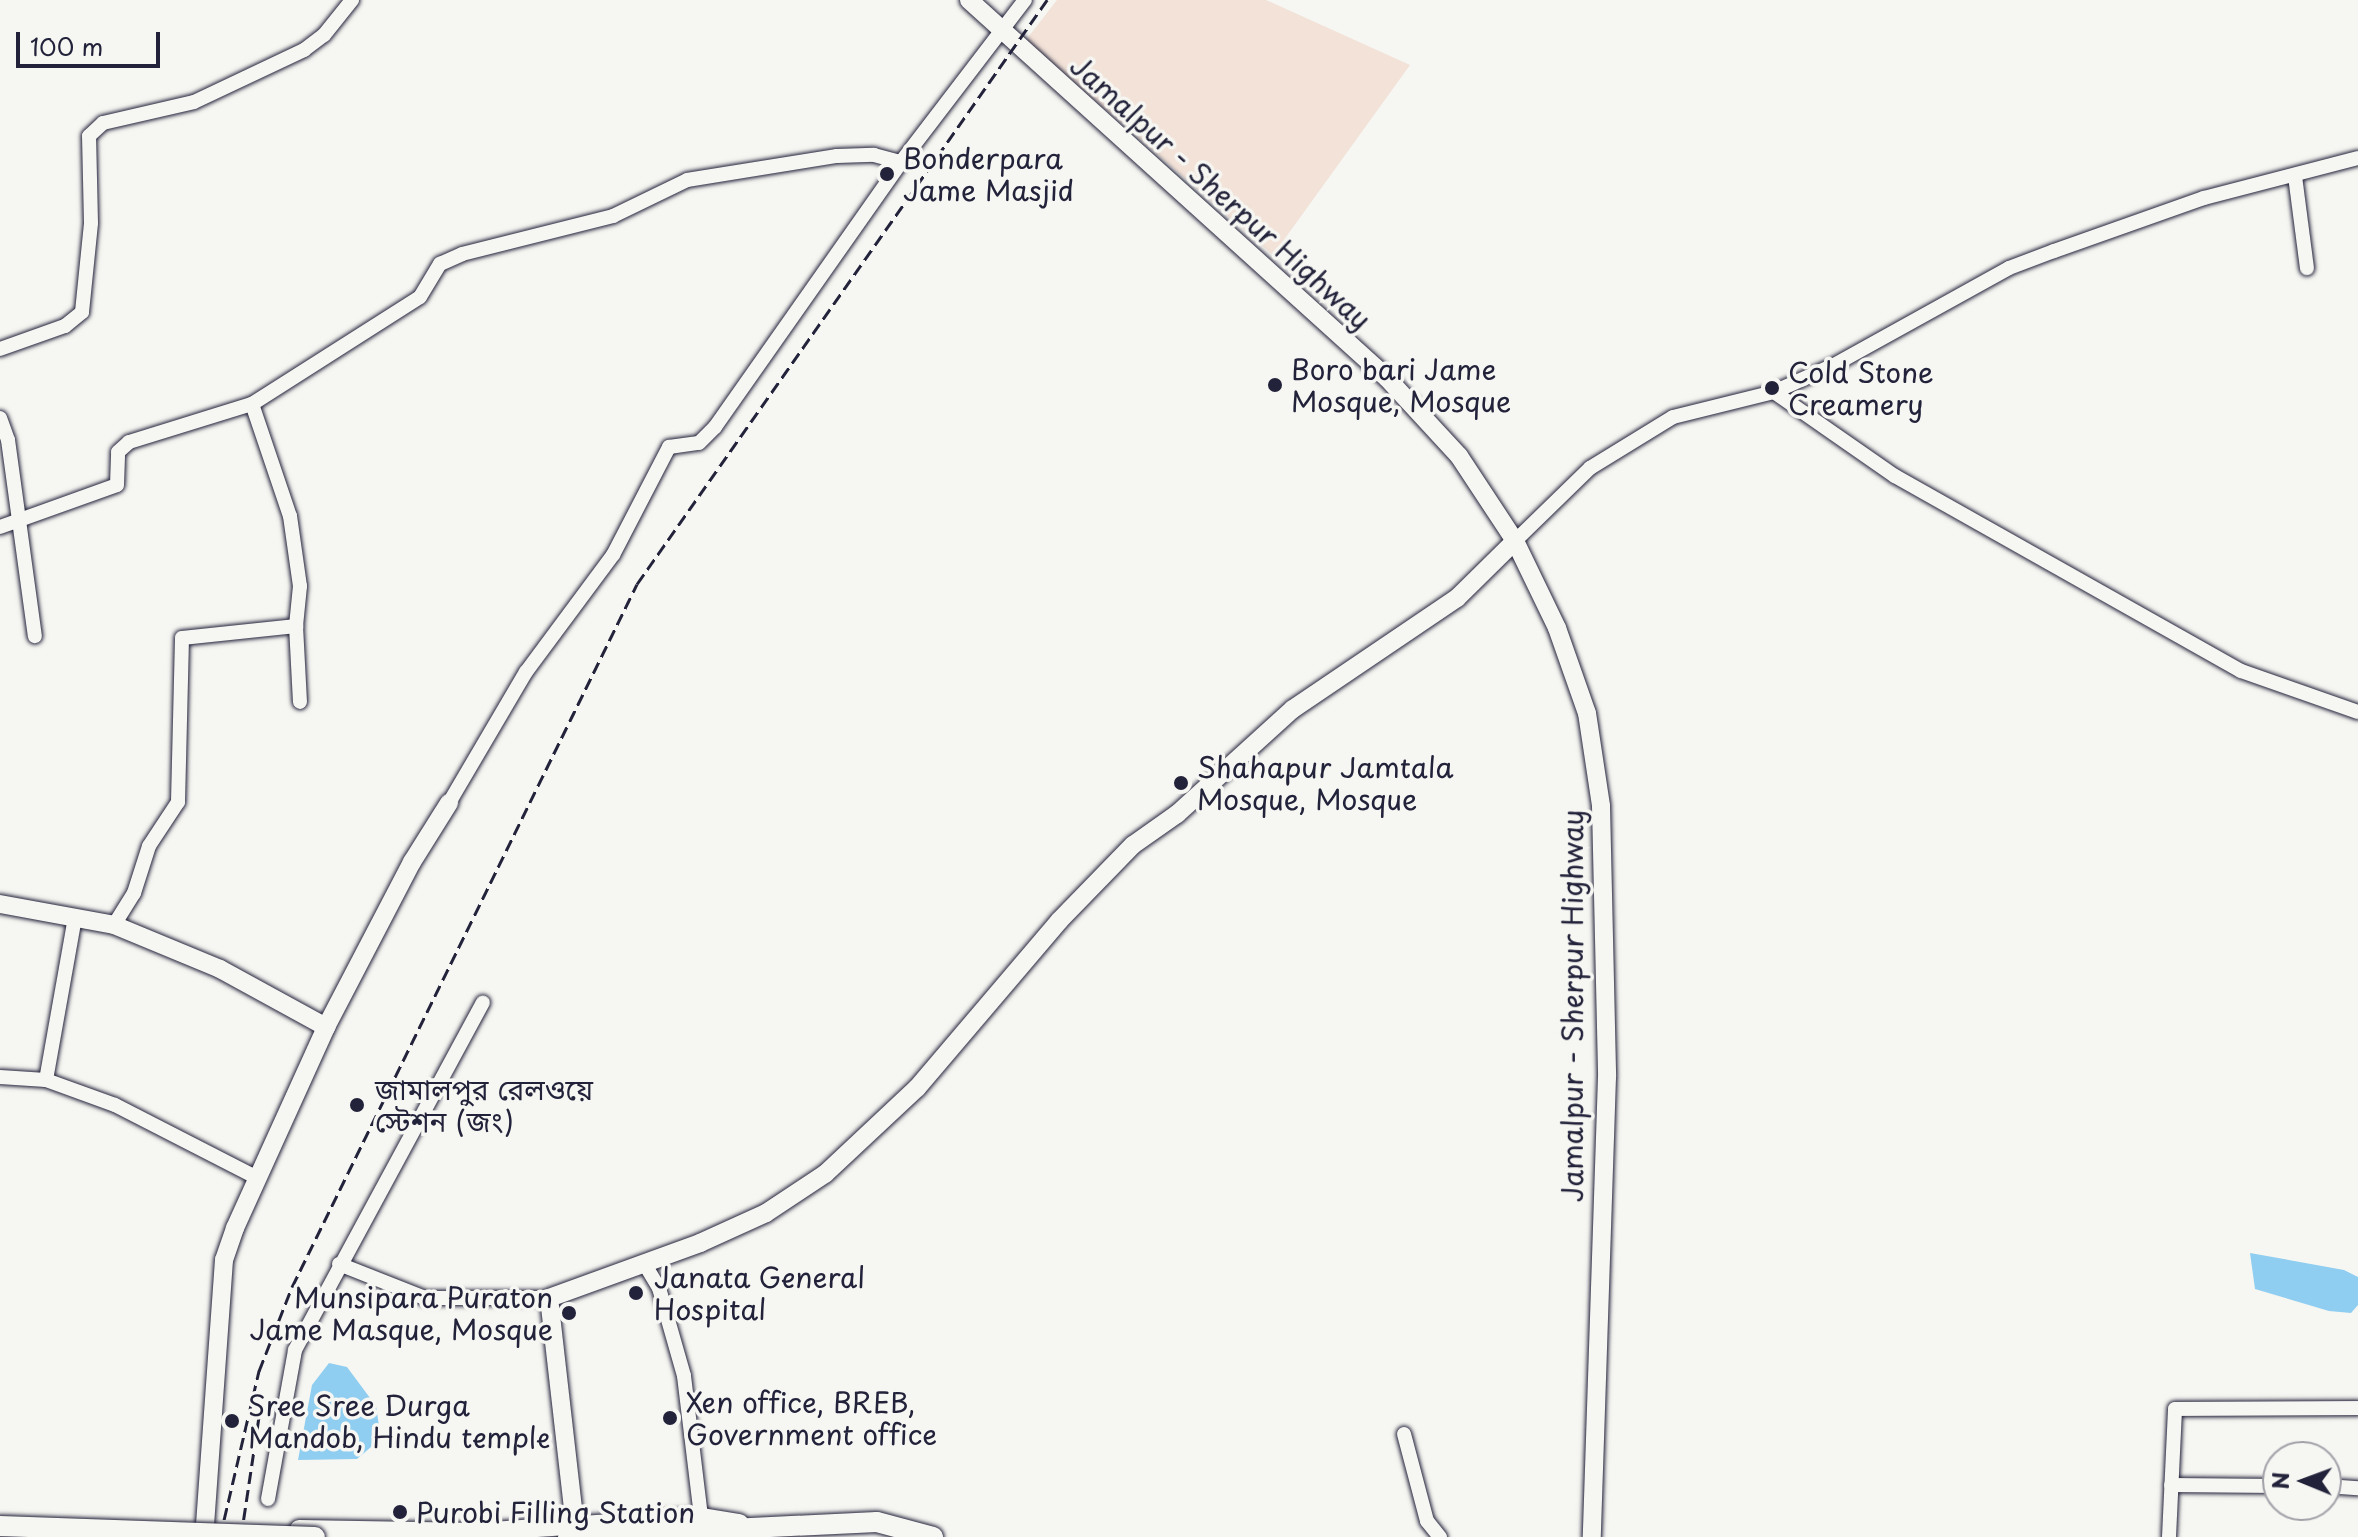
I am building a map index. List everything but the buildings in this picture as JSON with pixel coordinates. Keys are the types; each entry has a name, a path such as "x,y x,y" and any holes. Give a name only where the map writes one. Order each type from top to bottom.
{"highway":[{"path":"572,1531 877,1522 933,1537"},
{"path":"0,1526 315,1537"}],"main road":[{"name":"Jamalpur - Sherpur Highway","path":"969,0 1387,378 1459,456 1515,541 1557,628 1587,713 1601,806 1607,1077 1592,1537"},
{"path":"572,1531 549,1298 766,1213 825,1174 917,1088 1059,921 1133,845 1177,814 1293,709 1457,598 1515,541"},
{"path":"205,1525 224,1260 256,1177 326,1027 412,862 449,803"},
{"path":"0,904 114,925 220,969 326,1027"},
{"path":"0,1519 74,1529 205,1525 477,1534 572,1531 701,1517 754,1524"}],"street":[{"path":"449,803 526,672 613,555 669,447 699,443 715,427 901,162 1025,0"},
{"path":"0,349 65,326 82,312 91,223 89,136 103,123 194,102 304,50 352,1"},
{"path":"0,527 117,485 118,452 129,442 252,404 420,297 440,264 462,254 613,216 687,180 837,156 874,155 901,162"},
{"path":"1515,541 1590,468 1673,417 1774,392 1834,365 2009,268 2204,198 2358,158"},
{"path":"2295,176 2307,268"},
{"path":"1774,392 1895,476 2241,671 2358,712"},
{"path":"252,404 290,516 300,586 296,626 300,702"},
{"path":"0,418 8,440 16,520 35,636"},
{"path":"114,925 134,893 149,846 178,802 182,638 296,626"},
{"path":"46,1080 75,918"},
{"path":"268,1499 295,1350 483,1003"},
{"path":"0,1077 46,1080 115,1105 256,1177"},
{"path":"644,1263 659,1288 684,1376 701,1517"},
{"path":"339,1264 425,1298 549,1298"},
{"path":"2169,1537 2175,1409 2358,1408"},
{"path":"1404,1434 1427,1521 1440,1537"},
{"path":"2171,1485 2262,1486"}],"shaded area":[{"path":"1057,0 1266,0 1410,65 1273,255 1026,40"}],"water":[{"path":"2250,1253 2344,1270 2358,1277 2358,1305 2351,1313 2329,1311 2255,1289"},
{"path":"329,1363 347,1367 376,1406 379,1426 371,1447 357,1459 298,1460 312,1385"}],"railway":[{"path":"220,1537 259,1371 292,1287 637,584 1047,0"},
{"path":"241,1537 261,1403"}],"place":[{"name":"Bonderpara Jame Masjid","path":"887,174"},
{"name":"Boro bari Jame Mosque, Mosque","path":"1275,385"},
{"name":"Cold Stone Creamery","path":"1772,388"},
{"name":"Shahapur Jamtala Mosque, Mosque","path":"1181,783"},
{"name":"জামালপুর রেলওয়ে স্টেশন (জং)","path":"357,1105"},
{"name":"Janata General Hospital","path":"636,1293"},
{"name":"Munsipara Puraton Jame Masque, Mosque","path":"569,1313"},
{"name":"Xen office, BREB, Government office","path":"670,1418"},
{"name":"Sree Sree Durga Mandob, Hindu temple","path":"232,1421"},
{"name":"Purobi Filling Station","path":"400,1512"}]}
